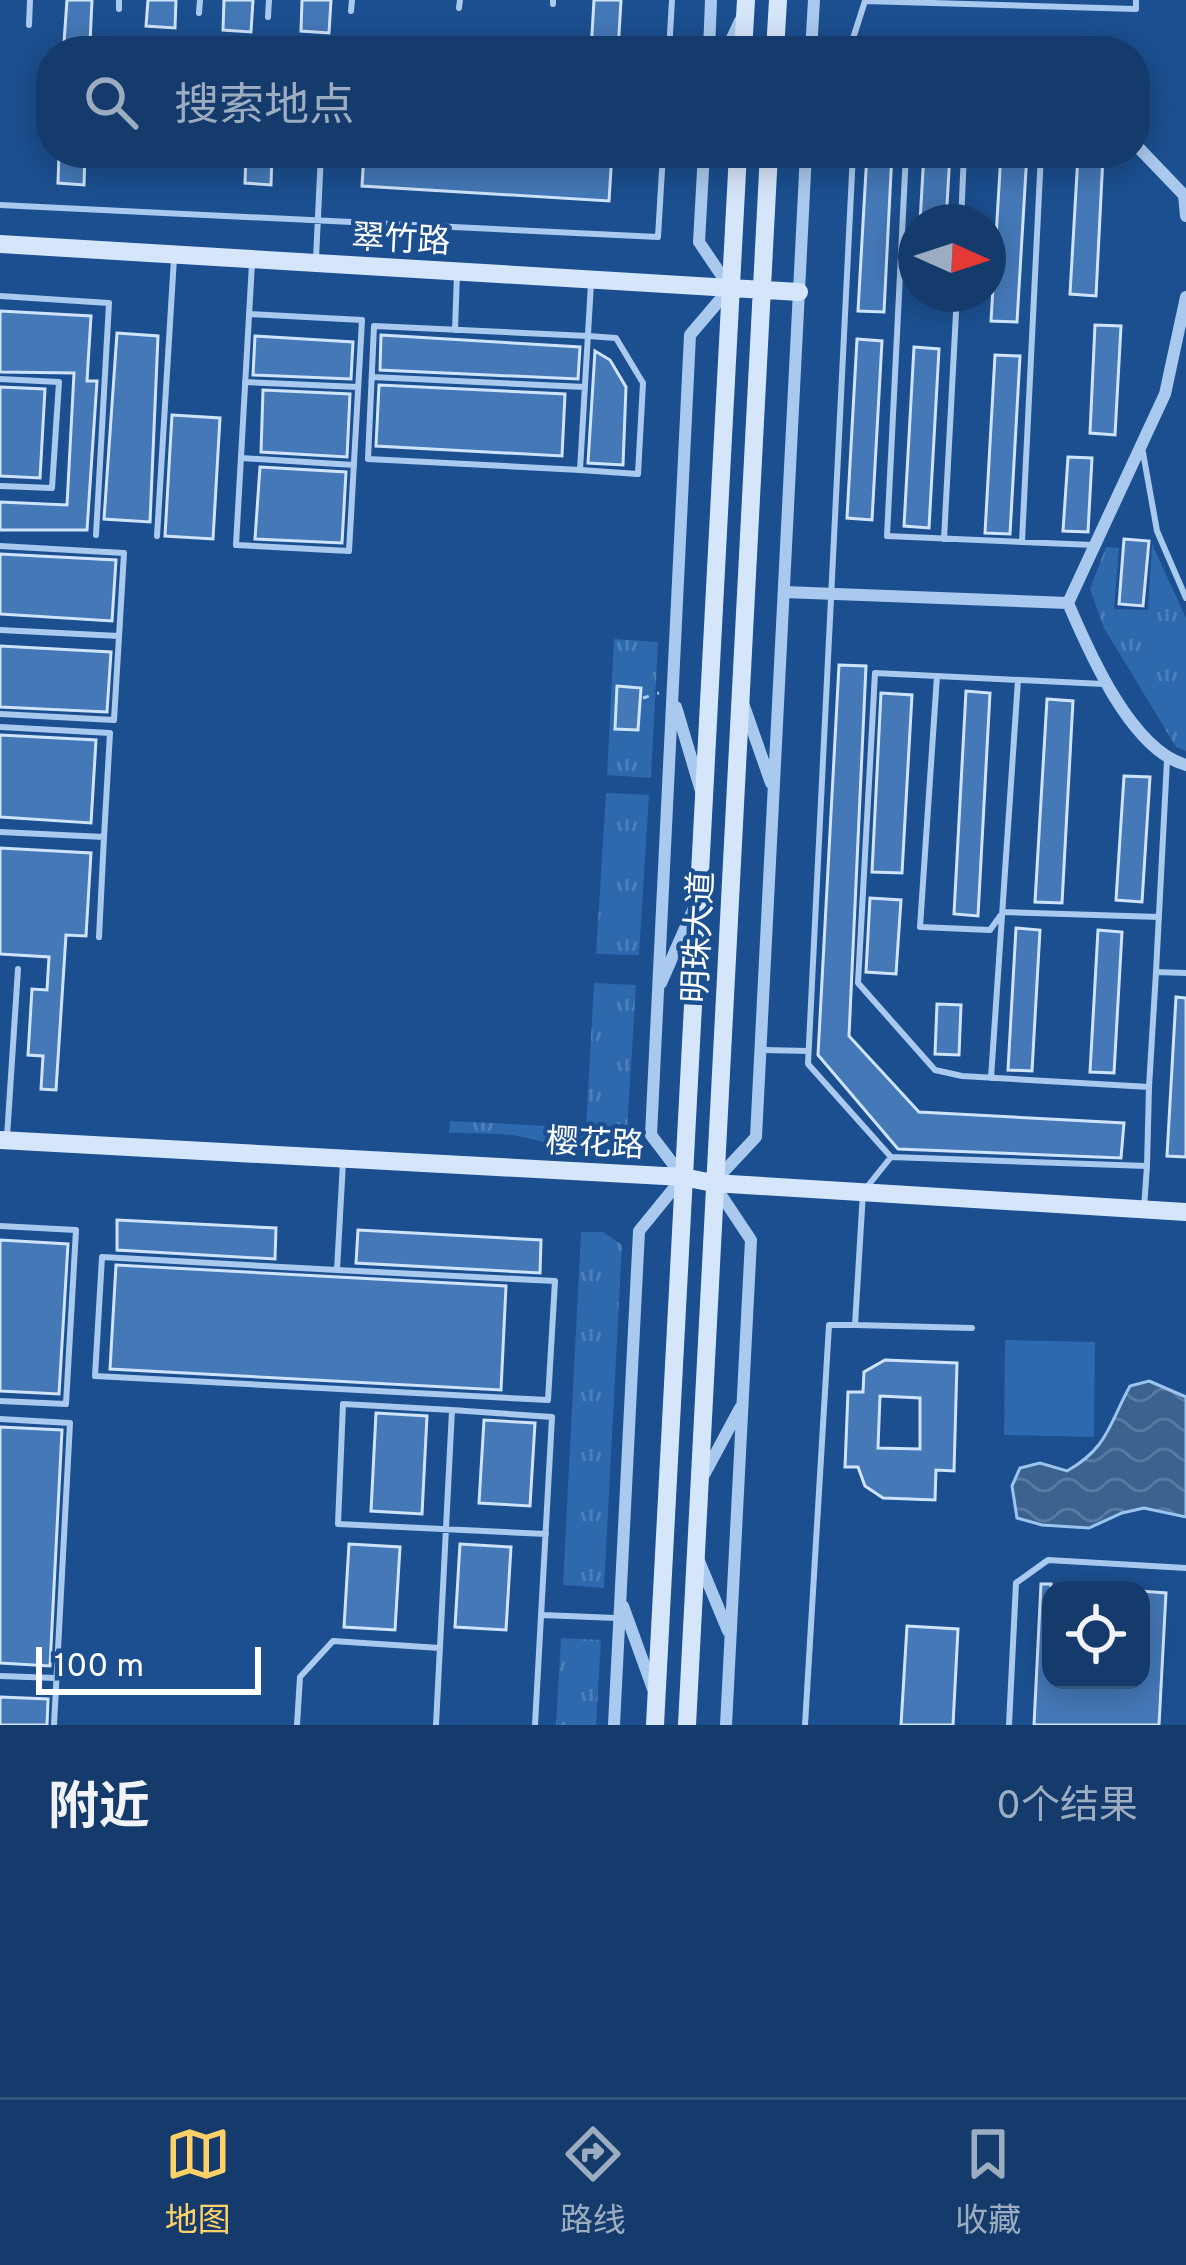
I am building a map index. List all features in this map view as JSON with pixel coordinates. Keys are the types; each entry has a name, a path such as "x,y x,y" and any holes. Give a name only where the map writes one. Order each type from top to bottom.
{"main road":[{"path":"776,36 778,0"},
{"path":"744,36 746,5"},
{"name":"明珠大道","path":"655,1725 737,168"},
{"name":"明珠大道","path":"686,1725 768,168"},
{"name":"翠竹路","path":"0,244 799,292"},
{"path":"721,462 732,441 746,442 752,464"},
{"path":"691,1022 698,1042 711,1042 722,1025"},
{"name":"樱花路","path":"3,1140 682,1177 713,1183 1186,1212"},
{"path":"673,1365 684,1352 694,1353 704,1369"}],"street":[{"path":"710,36 711,0"},
{"path":"812,36 814,0"},
{"path":"733,36 746,5"},
{"path":"1150,160 1184,195 1186,216"},
{"path":"614,1725 639,1231 682,1177 651,1135 690,335 730,288 699,242 703,168"},
{"path":"726,1725 751,1240 713,1183 756,1137 805,168"},
{"path":"1186,297 1165,394 1068,603 1103,684 1167,760 1186,765"},
{"path":"784,592 1068,603"},
{"path":"672,691 703,798"},
{"path":"740,694 774,790"},
{"path":"658,991 697,902"},
{"path":"698,1487 743,1402"},
{"path":"695,1552 730,1638"},
{"path":"620,1600 656,1699"}],"lane":[{"path":"29,25 30,0"},
{"path":"200,0 200,13"},
{"path":"268,0 268,17"},
{"path":"351,10 352,0"},
{"path":"670,36 672,0"},
{"path":"854,36 865,1 1136,9 1136,0"},
{"path":"316,263 321,168"},
{"path":"0,205 658,237 662,168"},
{"path":"852,168 808,1064 891,1157 1147,1166"},
{"path":"905,168 887,536 1095,545"},
{"path":"962,204 963,168"},
{"path":"1022,542 1040,168"},
{"path":"157,536 174,254"},
{"path":"249,314 362,320 349,551 236,545 252,259"},
{"path":"455,330 458,272"},
{"path":"580,470 591,279"},
{"path":"0,296 109,303 96,535"},
{"path":"944,538 956,312"},
{"path":"374,326 455,330 616,338 644,383 638,474 368,459 374,326"},
{"path":"372,377 584,387"},
{"path":"0,379 59,382 52,488 0,486"},
{"path":"245,382 358,387"},
{"path":"1142,444 1157,531 1186,598"},
{"path":"241,458 354,465"},
{"path":"0,546 124,553 114,720 0,714"},
{"path":"0,630 119,636"},
{"path":"1103,684 875,674 857,983 935,1070 1149,1087"},
{"path":"938,676 920,927 990,930 1003,912"},
{"path":"991,1078 1018,680"},
{"path":"0,727 110,734 99,937"},
{"path":"1144,1210 1167,760"},
{"path":"0,832 104,837"},
{"path":"1003,912 1159,917"},
{"path":"3,1140 18,969"},
{"path":"1156,972 1186,973"},
{"path":"761,1050 808,1051"},
{"path":"855,1324 863,1192 891,1157"},
{"path":"337,1270 344,1158"},
{"path":"0,1226 76,1230 66,1404 0,1401"},
{"path":"102,1257 337,1270 555,1281 548,1400 95,1376 102,1257"},
{"path":"805,1725 829,1324 972,1328"},
{"path":"535,1725 542,1615 546,1534 551,1417 343,1404 338,1524 546,1534"},
{"path":"436,1725 452,1410"},
{"path":"0,1419 70,1423 54,1725"},
{"path":"1009,1725 1016,1583 1048,1560 1186,1568"},
{"path":"542,1615 620,1618"},
{"path":"297,1725 300,1677 333,1641 440,1648"},
{"path":"0,1676 56,1678"}],"path":[{"path":"643,698 672,691"}],"green space":[{"path":"1152,544 1186,618 1186,751 1176,747 1104,628 1090,589 1106,547 1119,548 1114,609 1148,610"},
{"path":"614,639 658,642 651,778 607,775"},
{"path":"606,793 649,795 639,955 596,954"},
{"path":"594,983 636,985 627,1131 589,1150 508,1135 449,1133 450,1121 586,1128"},
{"path":"581,1232 603,1232 622,1245 604,1588 563,1585"},
{"path":"1005,1340 1095,1342 1094,1437 1004,1435"},
{"path":"561,1638 601,1640 596,1725 556,1725"}],"water":[{"path":"1149,1381 1186,1397 1186,1517 1144,1508 1089,1528 1017,1518 1012,1486 1020,1468 1040,1463 1067,1471 1081,1462 1106,1434 1130,1386"}],"building":[{"path":"67,0 92,0 90,36 64,36"},
{"path":"148,0 176,0 175,28 146,26"},
{"path":"224,0 253,0 251,32 223,30"},
{"path":"302,0 331,0 329,33 301,31"},
{"path":"594,0 621,0 619,36 592,36"},
{"path":"58,168 85,168 84,185 58,183"},
{"path":"246,168 272,168 271,185 245,183"},
{"path":"363,168 611,168 609,201 362,186"},
{"path":"866,168 891,168 884,312 858,311"},
{"path":"923,168 949,168 947,204 921,204"},
{"path":"1000,168 1026,168 1017,322 991,321 992,312 1006,312 1006,204 998,204"},
{"path":"1077,168 1102,168 1096,296 1070,294"},
{"path":"0,311 91,316 87,381 97,381 87,530 0,530 0,502 67,505 74,373 0,372"},
{"path":"1095,325 1121,326 1115,435 1090,433"},
{"path":"117,333 158,336 150,522 104,519"},
{"path":"381,335 580,347 578,379 380,370"},
{"path":"255,336 353,342 351,379 253,375"},
{"path":"857,339 882,341 872,520 847,518"},
{"path":"914,347 939,349 929,528 904,526"},
{"path":"595,351 610,360 626,387 623,465 588,463"},
{"path":"995,355 1020,356 1010,534 985,533"},
{"path":"379,385 565,394 562,456 376,446"},
{"path":"0,387 45,389 40,478 0,476"},
{"path":"263,390 350,394 347,457 261,452"},
{"path":"172,415 220,418 213,539 165,536"},
{"path":"1068,457 1092,458 1088,532 1063,531"},
{"path":"260,467 346,472 342,543 255,539"},
{"path":"1124,539 1149,541 1143,606 1119,604"},
{"path":"0,554 116,560 112,621 0,614"},
{"path":"0,646 111,652 107,712 0,707"},
{"path":"839,665 866,666 849,1036 919,1112 1124,1123 1121,1158 898,1149 818,1055"},
{"path":"617,686 641,688 638,730 615,729"},
{"path":"966,691 990,693 978,916 954,914"},
{"path":"881,693 912,695 902,873 872,872"},
{"path":"1047,699 1073,701 1062,903 1035,902"},
{"path":"0,735 96,740 91,823 0,817"},
{"path":"1124,776 1150,777 1142,902 1116,900"},
{"path":"0,848 91,853 86,936 66,935 56,1090 41,1089 43,1056 28,1055 32,989 47,990 49,957 0,954"},
{"path":"870,898 901,900 896,974 866,972"},
{"path":"1016,928 1040,930 1032,1071 1008,1070"},
{"path":"1098,930 1122,932 1114,1073 1090,1072"},
{"path":"1176,997 1186,998 1186,1157 1167,1156"},
{"path":"937,1004 961,1005 959,1055 935,1054"},
{"path":"117,1220 276,1228 275,1259 117,1250"},
{"path":"358,1230 541,1240 540,1273 356,1263"},
{"path":"0,1240 68,1244 59,1394 0,1391"},
{"path":"116,1265 506,1286 501,1390 110,1369"},
{"path":"885,1360 957,1363 954,1471 936,1470 935,1500 883,1498 865,1486 858,1467 845,1467 848,1392 863,1392 864,1372","holes":["880,1396 920,1398 920,1449 878,1448"]},
{"path":"376,1413 427,1416 422,1514 371,1511"},
{"path":"484,1420 535,1423 530,1506 479,1503"},
{"path":"0,1427 62,1430 50,1666 0,1663"},
{"path":"349,1544 400,1547 395,1630 344,1627"},
{"path":"460,1544 511,1547 506,1630 455,1627"},
{"path":"1041,1584 1042,1689 1150,1689 1150,1592 1166,1593 1159,1725 1034,1725"},
{"path":"907,1626 958,1629 953,1725 901,1725"},
{"path":"0,1697 48,1699 47,1725 0,1725"}]}
